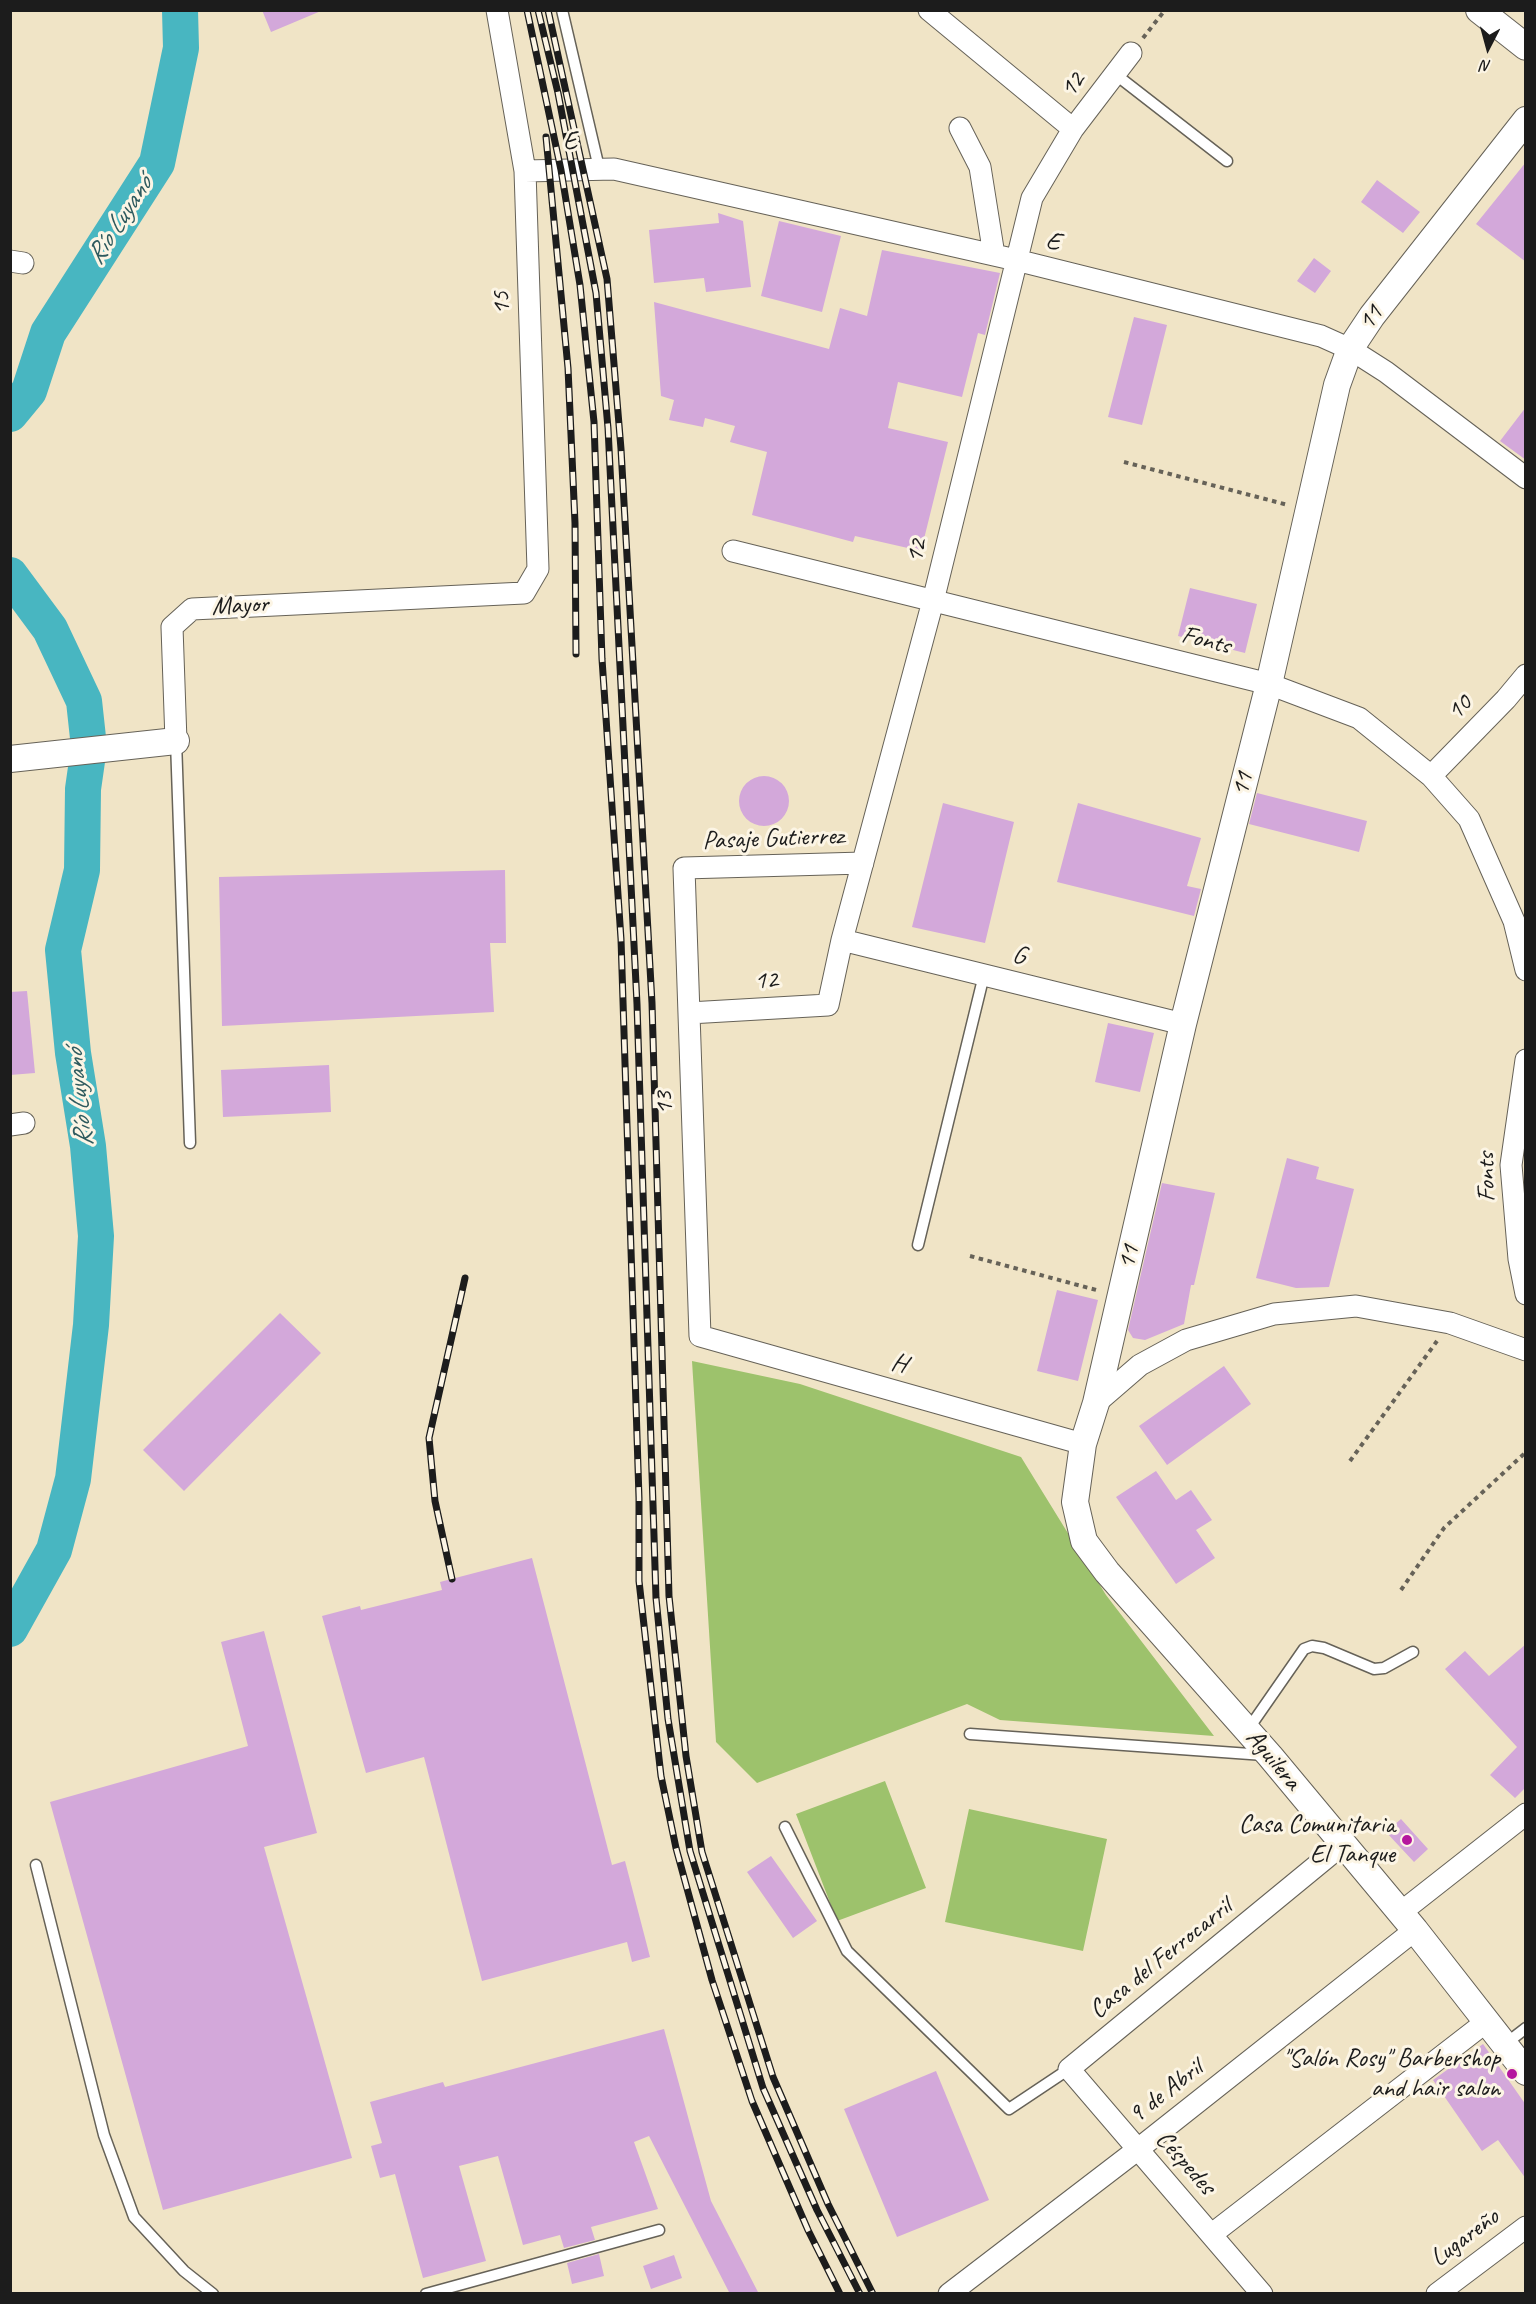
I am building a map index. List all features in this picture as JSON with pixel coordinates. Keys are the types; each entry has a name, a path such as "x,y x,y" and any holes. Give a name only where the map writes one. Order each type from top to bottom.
{"street":[{"name":"15","path":"497,10 525,171 538,569 524,593"},
{"path":"929,10 1073,129"},
{"path":"1479,10 1526,47"},
{"name":"12","path":"689,1013 828,1005 842,940 933,601 1032,198 1073,129 1131,53"},
{"name":"11","path":"1075,1502 1083,1444 1096,1403 1182,1024 1269,684 1337,385 1350,349 1372,316 1526,120"},
{"path":"960,128 980,167 994,255"},
{"name":"E","path":"525,171 614,169 1016,260 1321,336 1350,349 1386,372 1526,478"},
{"name":"Fonts","path":"733,551 1269,684 1359,718 1431,776 1469,819 1514,921 1526,970"},
{"name":"Mayor","path":"176,741 172,627 192,609 524,593"},
{"name":"10","path":"1431,776 1506,699 1526,675"},
{"path":"18,759 176,741"},
{"name":"Pasaje Gutierrez","path":"684,868 863,863"},
{"name":"13","path":"684,868 700,1336"},
{"name":"G","path":"842,940 1182,1024"},
{"name":"Fonts","path":"1526,1060 1511,1166 1519,1259 1526,1294"},
{"path":"1096,1403 1140,1365 1186,1340 1274,1314 1356,1306 1450,1323 1526,1350"},
{"name":"H","path":"700,1336 1083,1444"},
{"name":"Aguilera","path":"1075,1502 1084,1541 1107,1572 1270,1756 1407,1921 1526,2072"},
{"name":"9 de Abril","path":"949,2294 1137,2150 1407,1921 1526,1814"},
{"name":"Casa del Ferrocarril","path":"1069,2069 1343,1844"},
{"path":"1212,2234 1486,2022"},
{"name":"Céspedes","path":"1069,2069 1262,2294"},
{"name":"Lugareño","path":"1437,2294 1526,2227"}],"lane":[{"path":"562,10 599,168"},
{"path":"1115,74 1227,161"},
{"path":"176,741 190,1143"},
{"path":"918,1245 984,975"},
{"path":"1247,1731 1304,1649 1312,1646 1324,1648 1374,1669 1384,1668 1413,1652"},
{"path":"970,1734 1270,1756"},
{"path":"785,1827 847,1951 1009,2109 1069,2069"},
{"path":"36,1864 104,2135 134,2217 184,2271 213,2294"},
{"path":"1504,2045 1526,2028"},
{"path":"426,2294 659,2230"}],"path":[{"path":"1131,53 1165,10"},
{"path":"1124,462 1309,510"},
{"path":"970,1256 1120,1297"},
{"path":"1350,1461 1450,1323"},
{"path":"1401,1590 1444,1528 1526,1452"}],"green space":[{"path":"692,1361 800,1384 1021,1457 1106,1595 1214,1736 1000,1720 967,1704 757,1783 716,1742"},
{"path":"885,1781 926,1888 837,1921 796,1814"},
{"path":"969,1809 1107,1839 1083,1951 945,1922"}],"building":[{"path":"262,10 321,10 321,11 271,32"},
{"path":"1526,162 1526,262 1476,224"},
{"path":"1377,180 1420,212 1403,233 1361,202"},
{"path":"718,213 743,221 751,287 706,292 704,278 654,283 649,230 719,223"},
{"path":"779,221 841,236 822,312 761,296"},
{"path":"882,250 1000,273 985,335 978,333 962,397 898,382 888,428 948,442 921,551 855,536 853,542 752,515 767,452 730,442 735,426 705,418 703,427 669,420 674,400 661,396 654,302 829,349 840,308 867,316"},
{"path":"1314,258 1331,271 1315,293 1297,281"},
{"path":"1134,317 1167,325 1142,425 1108,417"},
{"path":"1526,407 1526,460 1500,441"},
{"path":"1190,588 1257,604 1245,653 1178,636"},
{"path":"759,776 769,776 782,783 789,796 789,806 782,819 769,826 759,826 750,822 743,815 739,806 739,796 743,787 750,780"},
{"path":"1257,793 1367,821 1359,852 1249,824"},
{"path":"943,803 1014,822 985,943 912,927"},
{"path":"1078,803 1201,838 1187,886 1201,889 1194,916 1057,882"},
{"path":"505,870 506,943 490,943 494,1012 222,1026 219,877"},
{"path":"27,991 35,1073 10,1075 10,992"},
{"path":"1108,1023 1154,1033 1140,1092 1095,1082"},
{"path":"329,1065 331,1112 223,1117 221,1070"},
{"path":"1287,1158 1319,1167 1316,1179 1354,1189 1329,1287 1296,1288 1256,1278"},
{"path":"1162,1183 1215,1193 1194,1285 1191,1285 1184,1324 1145,1340 1133,1338 1128,1330"},
{"path":"1057,1290 1098,1300 1078,1381 1037,1371"},
{"path":"280,1313 321,1353 184,1491 143,1450"},
{"path":"1224,1366 1251,1404 1167,1465 1139,1426"},
{"path":"1156,1471 1176,1500 1191,1490 1212,1520 1196,1530 1215,1558 1176,1584 1116,1497"},
{"path":"532,1558 612,1865 625,1861 650,1957 632,1962 627,1942 482,1981 424,1757 366,1773 322,1616 360,1606 361,1610 442,1590 440,1582"},
{"path":"264,1631 317,1833 264,1847 352,2158 163,2210 50,1802 248,1746 221,1642"},
{"path":"1526,1644 1526,1787 1515,1798 1490,1775 1517,1747 1445,1669 1465,1651 1489,1676"},
{"name":"Casa Comunitaria El Tanque","path":"1401,1819 1428,1849 1414,1862 1386,1832"},
{"path":"771,1856 817,1921 793,1938 747,1872"},
{"path":"664,2029 711,2201 759,2294 730,2294 649,2136 634,2142 658,2209 591,2227 595,2240 564,2248 560,2235 523,2245 498,2156 459,2166 486,2261 423,2278 395,2174 380,2178 371,2146 382,2143 370,2102 443,2082 445,2087"},
{"path":"1483,2044 1526,2105 1526,2179 1498,2140 1482,2151 1433,2080"},
{"path":"936,2071 989,2200 897,2237 844,2109"},
{"path":"599,2254 604,2276 572,2284 567,2263"},
{"path":"674,2255 682,2278 651,2289 643,2266"}],"waterway":[{"name":"Río Luyanó","path":"10,414 29,391 48,333 157,163 181,48 180,10"},
{"name":"Río Luyanó","path":"10,575 50,629 84,701 89,747 83,789 82,870 63,950 73,1053 88,1146 96,1236 91,1325 73,1479 54,1550 10,1629"}],"railway":[{"path":"527,10 561,170 580,285 594,422 602,659 621,939 639,1498 639,1581 661,1776 676,1848 712,1980 752,2101 808,2230 840,2294"},
{"path":"538,10 558,93 596,293 608,428 637,1004 656,1598 668,1719 690,1851 763,2088 817,2210 860,2294"},
{"path":"548,10 607,279 621,449 652,1003 669,1596 686,1756 702,1852 773,2077 828,2204 873,2294"},
{"path":"546,137 568,368 575,523 576,654"},
{"path":"452,1579 435,1501 429,1438 465,1278"}],"place":[{"name":"Casa Comunitaria El Tanque","path":"1407,1840"},
{"name":"\"Salón Rosy\" Barbershop and hair salon","path":"1512,2074"}]}
